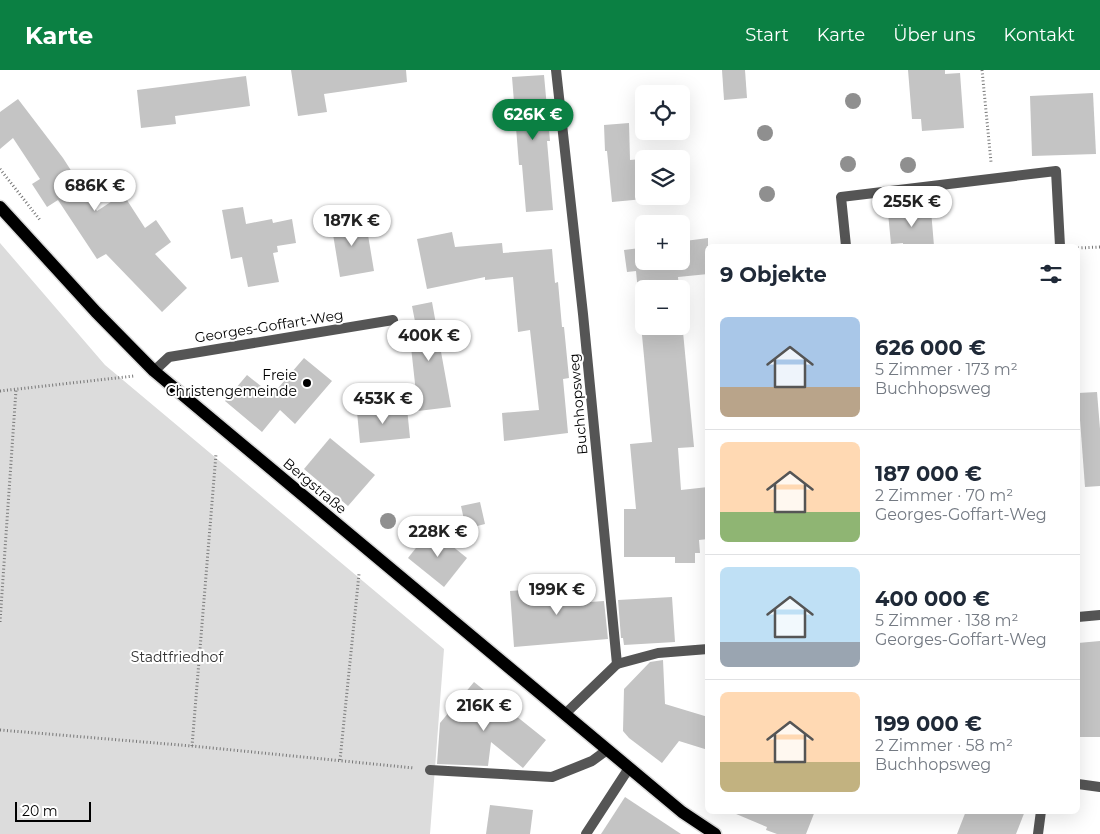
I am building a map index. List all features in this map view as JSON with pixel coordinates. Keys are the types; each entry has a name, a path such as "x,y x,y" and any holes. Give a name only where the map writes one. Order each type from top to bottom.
{"main road":[{"name":"Bergstraße","path":"0,207 96,312 154,371 682,812 715,834"}],"street":[{"name":"Buchhopsweg","path":"556,70 584,324 616,664"},
{"path":"846,244 841,197 1056,171 1060,244"},
{"name":"Georges-Goffart-Weg","path":"154,371 169,357 393,320"},
{"path":"1080,617 1100,615"},
{"path":"565,714 616,664 658,653 705,649"},
{"path":"430,770 552,777 592,761 607,750"},
{"path":"586,834 629,768"},
{"path":"1080,784 1100,787"},
{"path":"1038,834 1041,814"}],"path":[{"path":"982,70 990,160"},
{"path":"0,169 46,226"},
{"path":"1080,248 1100,247"},
{"path":"0,391 127,378 154,371"},
{"path":"0,622 16,390"},
{"path":"192,746 216,454"},
{"path":"340,760 359,574"},
{"path":"0,730 192,746 430,770"}],"green space":[{"name":"Stadtfriedhof","path":"0,243 105,365 444,649 430,834 0,834"}],"building":[{"path":"291,70 406,70 407,82 324,94 327,112 298,116"},
{"path":"722,70 745,70 747,98 724,100"},
{"path":"908,70 945,70 945,74 960,73 964,128 922,131 921,119 912,119"},
{"path":"544,75 550,141 547,141 553,210 526,212 522,165 519,165 512,77"},
{"path":"246,76 250,106 175,116 176,124 141,128 137,90"},
{"path":"1093,93 1096,154 1032,156 1030,96"},
{"path":"18,99 63,158 97,211 123,194 145,228 156,220 171,242 155,254 187,288 162,312 106,254 97,259 58,200 47,207 32,184 40,179 13,138 0,149 0,112"},
{"path":"629,123 630,160 635,160 635,200 612,202 607,151 605,151 604,125"},
{"path":"243,207 246,224 272,219 273,223 292,219 296,243 277,246 278,252 273,253 279,282 248,287 242,257 231,259 222,210"},
{"path":"931,210 934,244 891,244 888,213"},
{"path":"365,217 374,271 340,277 331,222"},
{"path":"452,232 455,247 502,243 503,253 552,249 555,283 558,282 562,327 564,327 569,378 563,379 568,433 504,441 502,413 539,410 530,330 518,332 513,277 485,280 485,277 427,289 417,239"},
{"path":"708,238 708,244 705,244 705,274 678,277 678,280 637,280 636,271 627,272 624,250 635,249 635,270 690,270 690,240"},
{"path":"432,302 451,407 418,411 411,347 420,347 412,306"},
{"path":"642,335 683,335 694,447 678,448 681,490 705,487 705,539 699,540 700,553 695,553 695,563 675,563 675,557 624,557 624,509 636,509 630,444 652,442"},
{"path":"304,358 332,381 295,424 280,410 262,432 225,401 247,375 272,395"},
{"path":"1097,392 1100,429 1100,486 1085,487 1080,393"},
{"path":"407,408 410,438 360,443 357,412"},
{"path":"330,438 375,475 348,506 304,469"},
{"path":"480,502 485,524 466,529 461,506"},
{"path":"431,529 467,558 444,587 408,558"},
{"path":"589,585 590,602 604,601 608,639 514,647 510,591"},
{"path":"672,597 675,642 624,645 623,638 621,638 618,600"},
{"path":"1100,641 1100,737 1080,737 1080,643"},
{"path":"663,660 665,704 705,716 705,749 679,741 662,763 629,738 623,731 624,689 650,662"},
{"path":"474,682 546,740 523,768 491,742 488,766 437,764 440,723"},
{"path":"625,797 681,834 601,834"},
{"path":"490,805 533,810 530,834 486,834"},
{"path":"736,814 814,814 806,834 777,834 766,830 767,827"},
{"path":"965,814 1024,814 1016,834 957,834"}],"place":[{"name":"Freie Christengemeinde","path":"307,383"}]}
